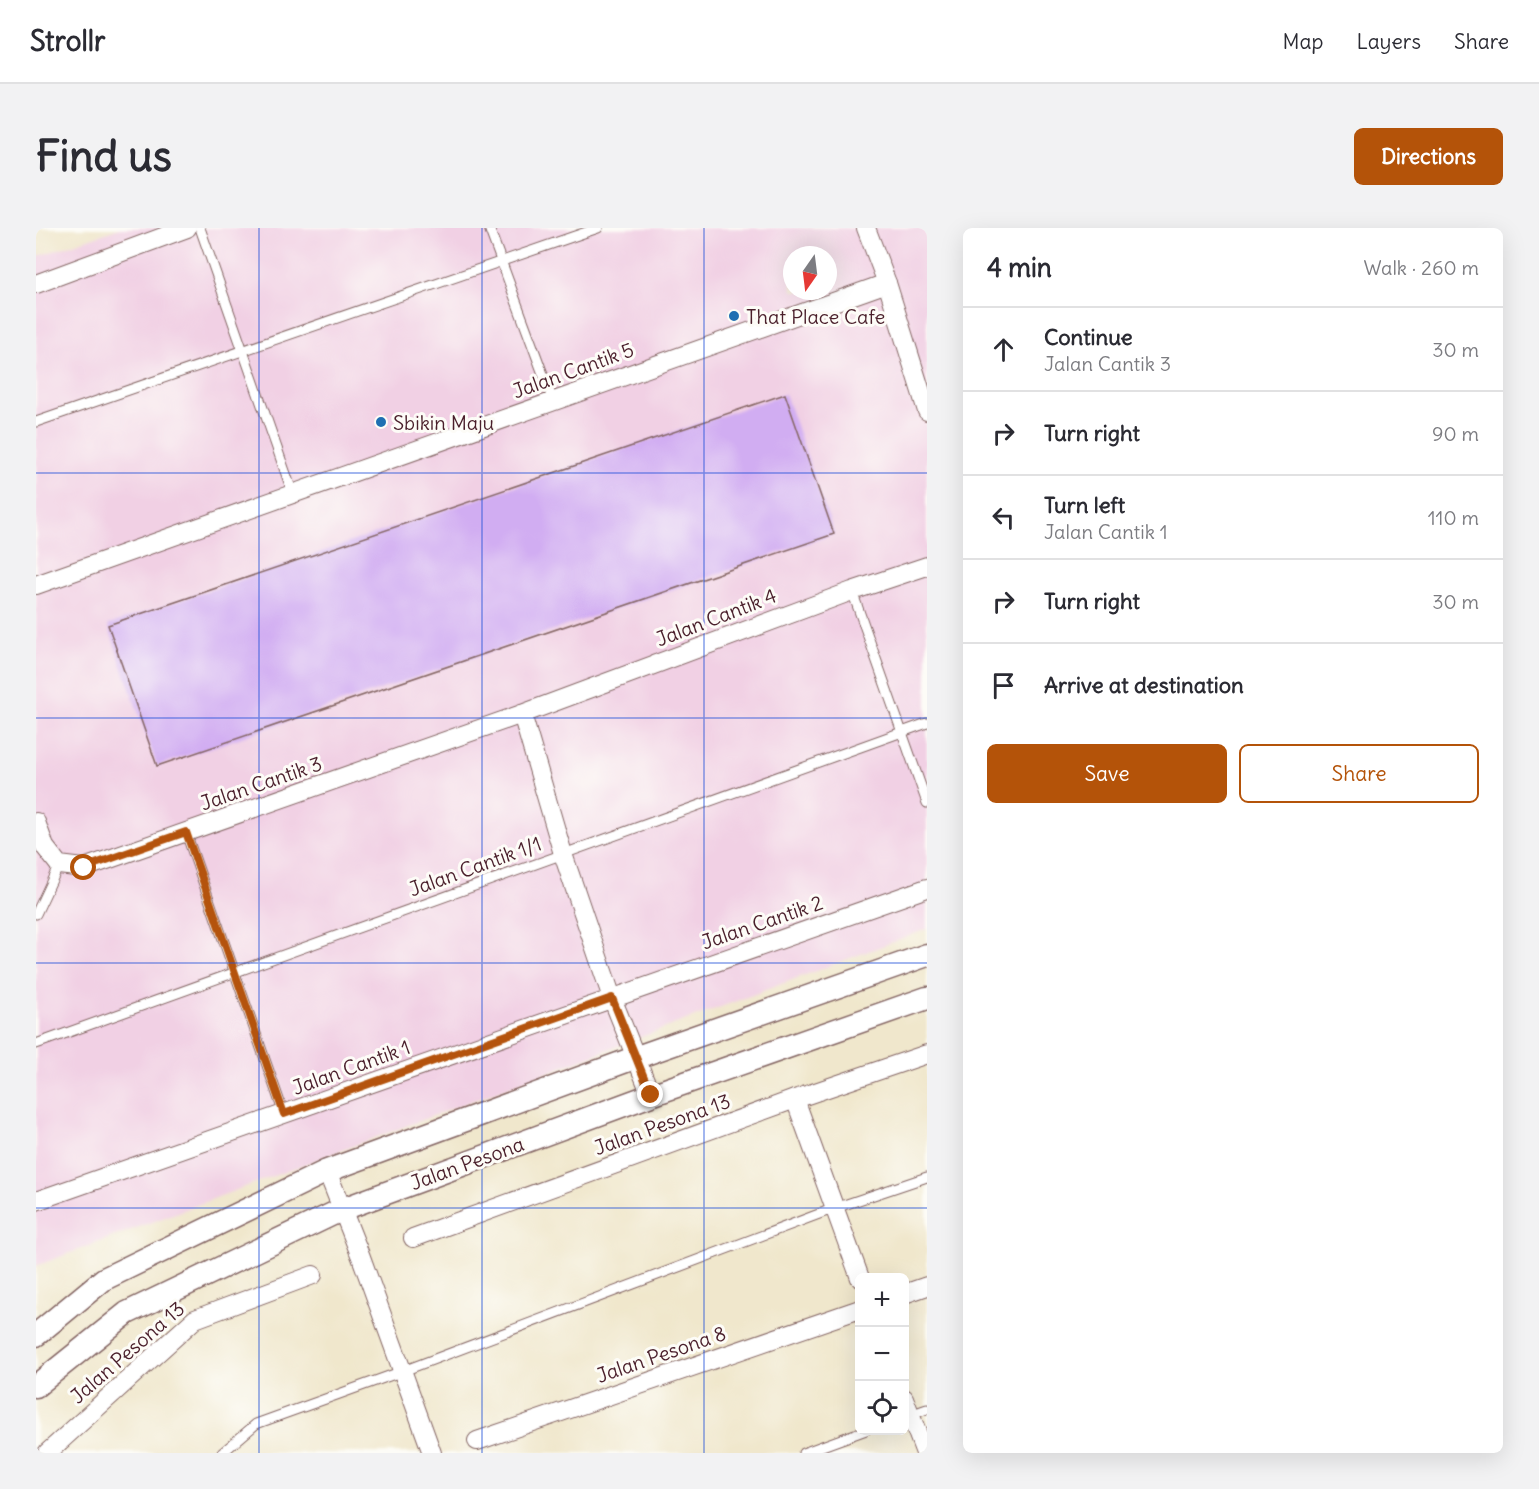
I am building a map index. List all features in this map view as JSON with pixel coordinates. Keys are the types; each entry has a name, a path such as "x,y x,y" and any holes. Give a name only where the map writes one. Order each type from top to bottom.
{"street":[{"path":"36,284 187,228"},
{"path":"866,228 923,386 927,411"},
{"name":"Jalan Cantik 5","path":"36,585 887,283"},
{"name":"Jalan Cantik 4","path":"522,714 852,591 927,566"},
{"path":"522,714 562,854 612,998 651,1095"},
{"name":"Jalan Cantik 3","path":"59,865 84,868 522,714"},
{"path":"36,822 45,847 59,865"},
{"name":"Jalan Cantik 2","path":"612,998 927,888"},
{"name":"Jalan Pesona","path":"36,1335 104,1279 327,1172 637,1057 927,955"},
{"name":"Jalan Cantik 1","path":"36,1201 612,998"},
{"name":"Jalan Pesona","path":"36,1386 126,1313 343,1209 651,1095 927,998"},
{"name":"Jalan Pesona 13","path":"413,1238 927,1054"},
{"path":"795,1100 858,1273"},
{"path":"327,1172 343,1209 432,1453"},
{"name":"Jalan Pesona 13","path":"47,1453 195,1319 313,1275"},
{"path":"909,1292 927,1286"},
{"name":"Jalan Pesona 8","path":"477,1441 855,1311"},
{"path":"912,1409 925,1453"}],"lane":[{"path":"200,228 293,494"},
{"path":"489,228 553,401"},
{"path":"36,422 598,228"},
{"path":"852,591 927,803"},
{"name":"Jalan Cantik 1/1","path":"36,1044 927,723"},
{"path":"186,832 284,1114"},
{"path":"36,914 59,865"},
{"path":"222,1453 255,1424 835,1208 927,1177"},
{"path":"803,1453 855,1435"}],"shaded area":[{"path":"120,228 927,228 927,929 36,1266 36,257"}],"building":[{"path":"785,394 834,534 157,766 108,625"}],"place":[{"name":"That Place Cafe","path":"734,316"},
{"name":"Sbikin Maju","path":"381,422"}],"route":[{"path":"84,868 186,832 284,1114 612,998 651,1095"}]}
